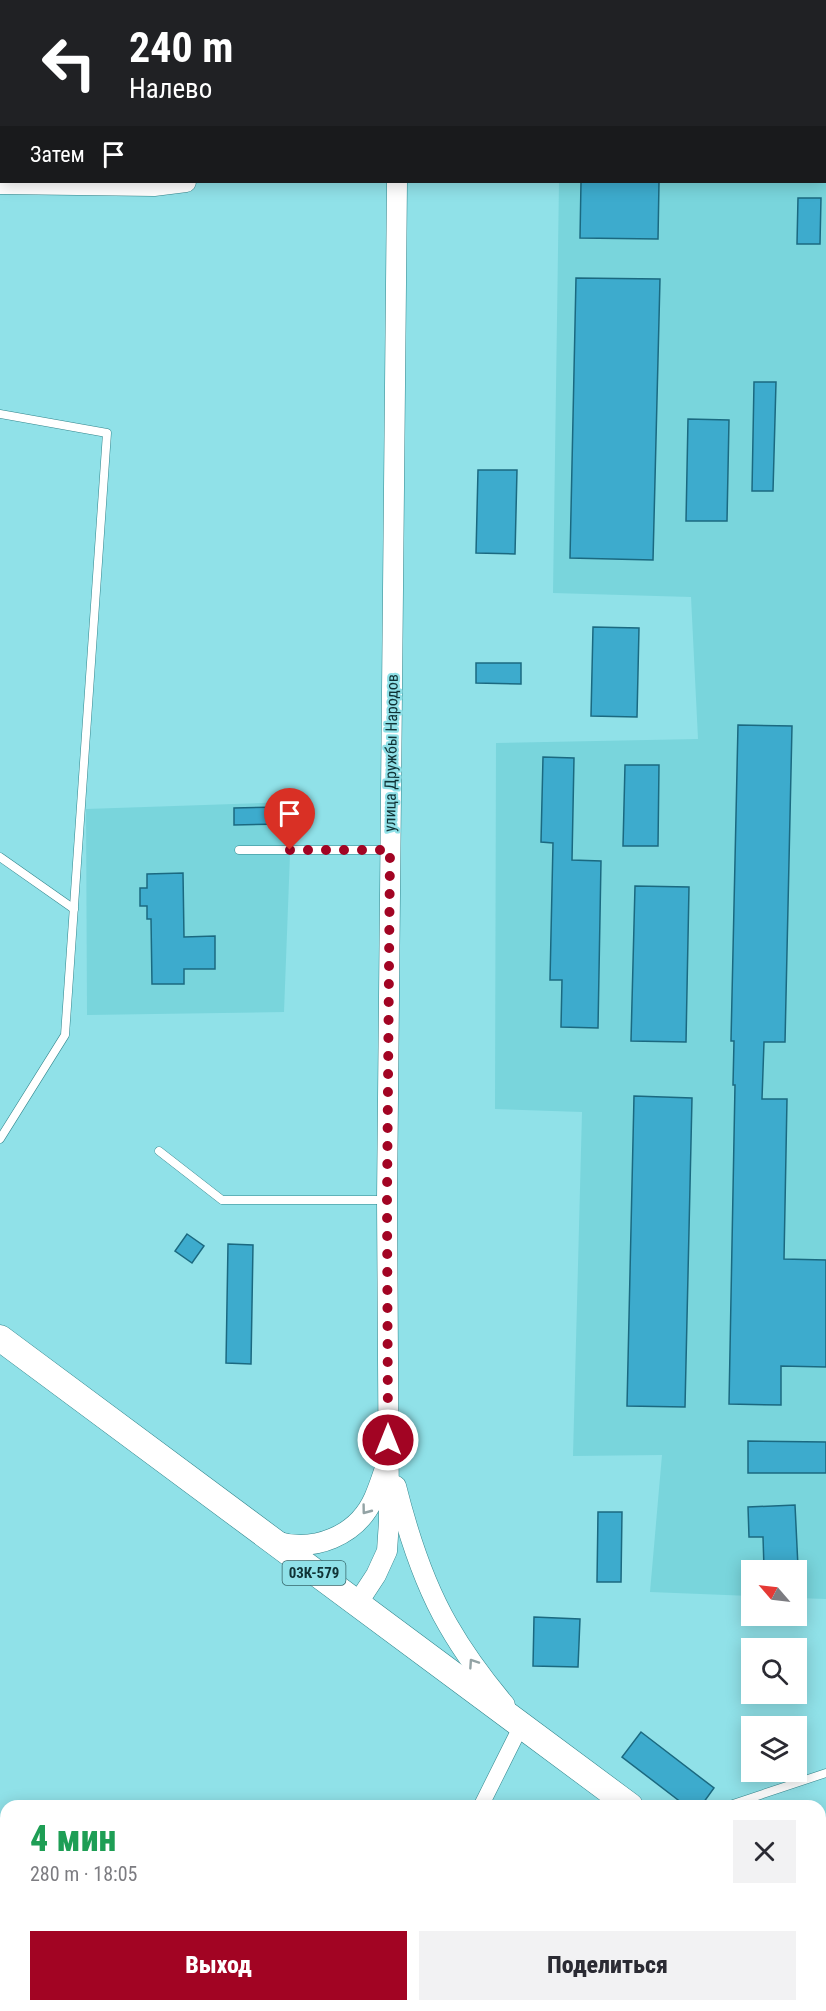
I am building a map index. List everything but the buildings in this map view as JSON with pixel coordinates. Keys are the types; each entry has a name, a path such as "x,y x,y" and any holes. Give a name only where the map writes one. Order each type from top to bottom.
{"main road":[{"name":"03К-579","path":"0,1338 622,1800"}],"street":[{"path":"0,184 78,183 154,186 178,183"},
{"name":"улица Дружбы Народов","path":"357,1604 376,1575 387,1551 389,1521 387,1200 397,183"},
{"path":"267,1538 290,1545 311,1546 332,1540 354,1526 374,1499 388,1457"},
{"path":"388,1457 406,1523 426,1581 448,1625 483,1678 521,1725 484,1800"}],"lane":[{"path":"0,414 107,433 65,1035 0,1139"},
{"path":"239,850 390,850"},
{"path":"0,857 74,909"},
{"path":"159,1151 222,1200 387,1200"},
{"path":"742,1800 826,1773"}],"shaded area":[{"path":"559,183 826,183 826,1599 807,1598 807,1560 741,1560 741,1596 650,1592 662,1455 573,1456 582,1112 495,1109 496,743 698,739 691,597 553,593"},
{"path":"292,802 284,1012 87,1015 86,809"}],"route":[{"path":"290,850 390,850 387,1200 388,1440"}]}
